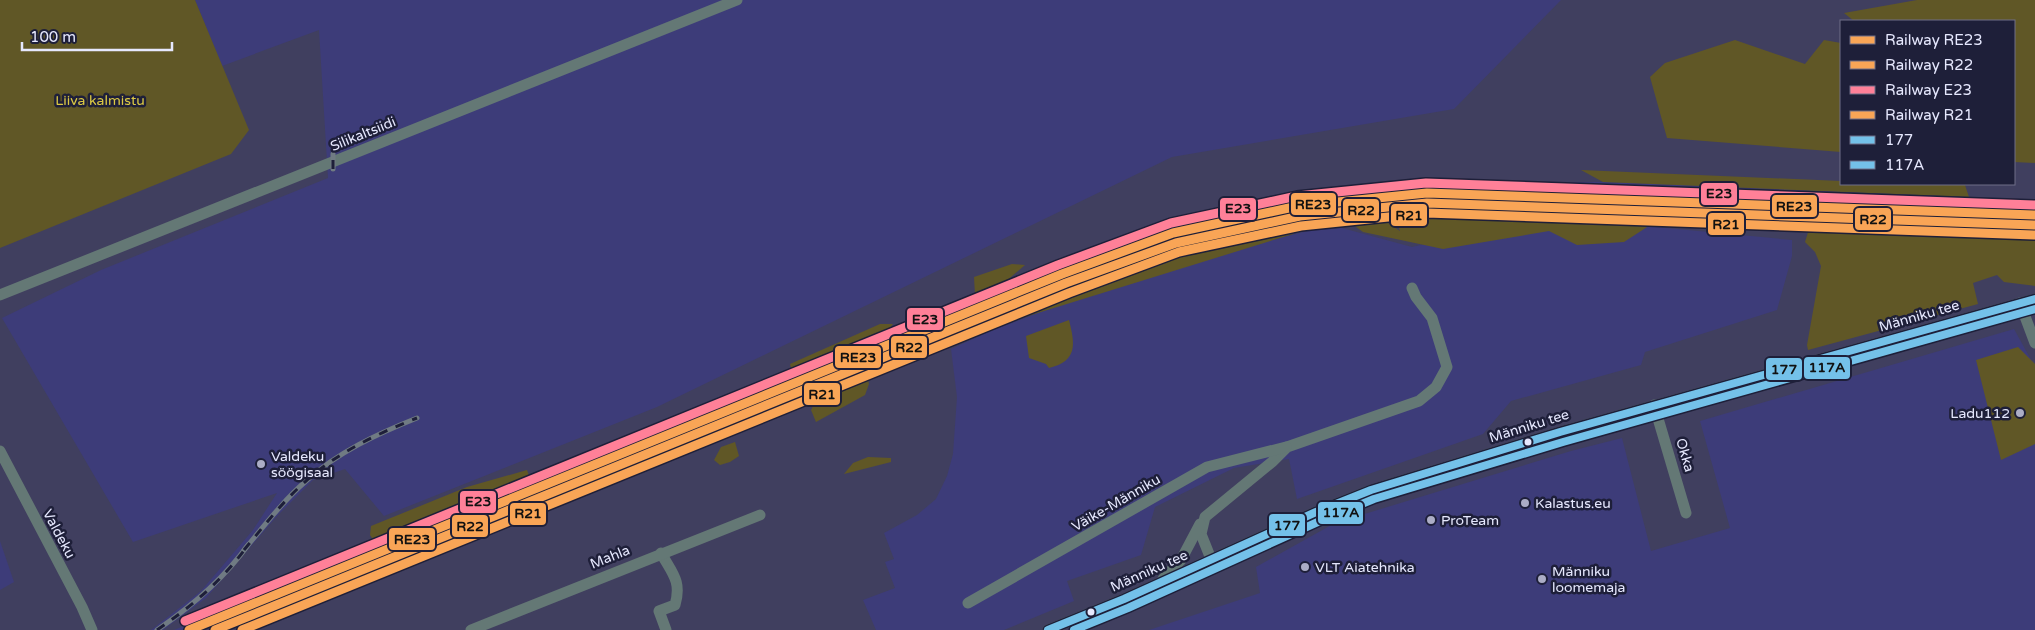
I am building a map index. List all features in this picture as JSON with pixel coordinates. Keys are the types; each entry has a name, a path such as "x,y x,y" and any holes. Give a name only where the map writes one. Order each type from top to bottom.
{"street":[{"name":"Silikaltsiidi","path":"0,295 737,0"},
{"name":"Väike-Männiku","path":"968,603 1208,467 1287,447 1419,401 1436,387 1447,367 1432,318 1416,297 1412,288"},
{"name":"Männiku tee","path":"1048,630 1099,610 1316,512 1372,490 1560,432 2035,299"},
{"path":"2020,303 2035,343"},
{"name":"Okka","path":"1654,405 1686,513"},
{"name":"Väike-Männiku","path":"1205,517 1272,462 1287,447"},
{"name":"Valdeku","path":"0,451 82,607 92,630"},
{"name":"Mahla","path":"471,630 760,515"},
{"path":"1205,517 1201,534 1211,559"},
{"path":"1160,582 1182,560 1205,517"},
{"path":"661,553 675,579 679,591 675,604 659,611 666,630"}],"shaded area":[{"path":"195,0 1561,0 1454,109 1172,157 657,407 384,516 345,469 313,480 278,515 206,598 163,630 151,630 201,591 253,530 277,493 133,542 2,318 101,270 328,178 319,30 222,66"},
{"path":"1603,182 1969,197 2035,203 2035,226 1815,220 1539,204 1428,205 1327,214 1201,238 1086,273 199,630 174,630 968,302 1085,258 1202,219 1327,193 1427,183"},
{"path":"1550,217 1792,240 1792,256 1777,310 1645,352 1641,365 1511,401 1483,434 1297,499 1289,459 1234,468 1155,507 1141,555 1067,581 1074,601 1004,630 876,630 863,600 895,588 885,562 894,559 884,533 917,515 936,499 947,476 953,454 957,397 951,349 990,331 1153,270 1331,225 1412,247"},
{"path":"2014,329 2035,367 2035,630 1149,630 1260,593 1256,567 1335,523 1571,451 1622,438 1651,551 1730,528 1700,421"},
{"path":"0,541 14,582 0,590"}],"green space":[{"name":"Liiva kalmistu","path":"0,0 195,0 249,130 231,154 0,248"},
{"path":"1917,0 2035,0 2035,163 2015,162 2015,20 1853,20 1844,13"},
{"path":"1735,40 1805,64 1824,40 1840,43 1840,152 1667,138 1650,77 1665,63"},
{"path":"1581,170 1840,181 1840,185 1965,185 1969,197 1603,182"},
{"path":"1429,210 1658,220 1624,242 1577,245 1549,231 1443,249 1363,232 1352,224 1351,219 1373,213 1400,231 1393,215"},
{"path":"1815,220 2035,226 2035,286 2004,282 1997,275 1973,283 1978,304 1808,350 1807,345 1821,266 1815,252 1805,242 1810,226"},
{"path":"1286,222 1293,234 1012,321 1009,305 1086,273 1094,282 1118,273 1120,263 1139,257 1147,264 1201,238"},
{"path":"1012,264 1025,265 998,288 975,295 974,277"},
{"path":"1069,320 1073,344 1070,356 1065,361 1049,368 1046,364 1029,358 1026,336"},
{"path":"880,324 893,324 882,338 792,372 790,364"},
{"path":"2018,347 2035,364 2035,444 2001,460 1976,360"},
{"path":"867,375 869,384 865,395 816,422 811,410 818,397"},
{"path":"735,442 739,456 730,462 720,465 714,460 721,447"},
{"path":"868,457 891,458 891,462 844,474 853,463"},
{"path":"527,470 530,478 425,525 374,541 370,535 371,526 467,487"}],"railway":[{"path":"333,154 333,169"},
{"path":"244,550 289,497 331,461 358,445 417,418"},
{"path":"157,630 206,592 228,570 248,545"}],"rail line":[{"name":"E23","path":"185,621 1058,265 1171,223 1297,196 1426,183 2035,205"},
{"name":"RE23","path":"189,630 1062,274 1173,233 1298,206 1427,193 2035,215"},
{"name":"R22","path":"215,630 1066,283 1176,243 1300,216 1427,203 2035,225"},
{"name":"R21","path":"242,630 1069,293 1179,252 1301,226 1427,213 2034,235"}],"transit line":[{"name":"177","path":"1048,630 1124,599 1316,512 1371,490 1560,432 2035,299"},
{"name":"117A","path":"1074,630 1374,499 1563,442 2035,309"}],"place":[{"name":"Ladu112","path":"2020,413"},
{"name":"Valdeku söögisaal","path":"261,464"},
{"name":"Kalastus.eu","path":"1525,503"},
{"name":"ProTeam","path":"1431,520"},
{"name":"VLT Aiatehnika","path":"1305,567"},
{"name":"Männiku loomemaja","path":"1542,579"}]}
